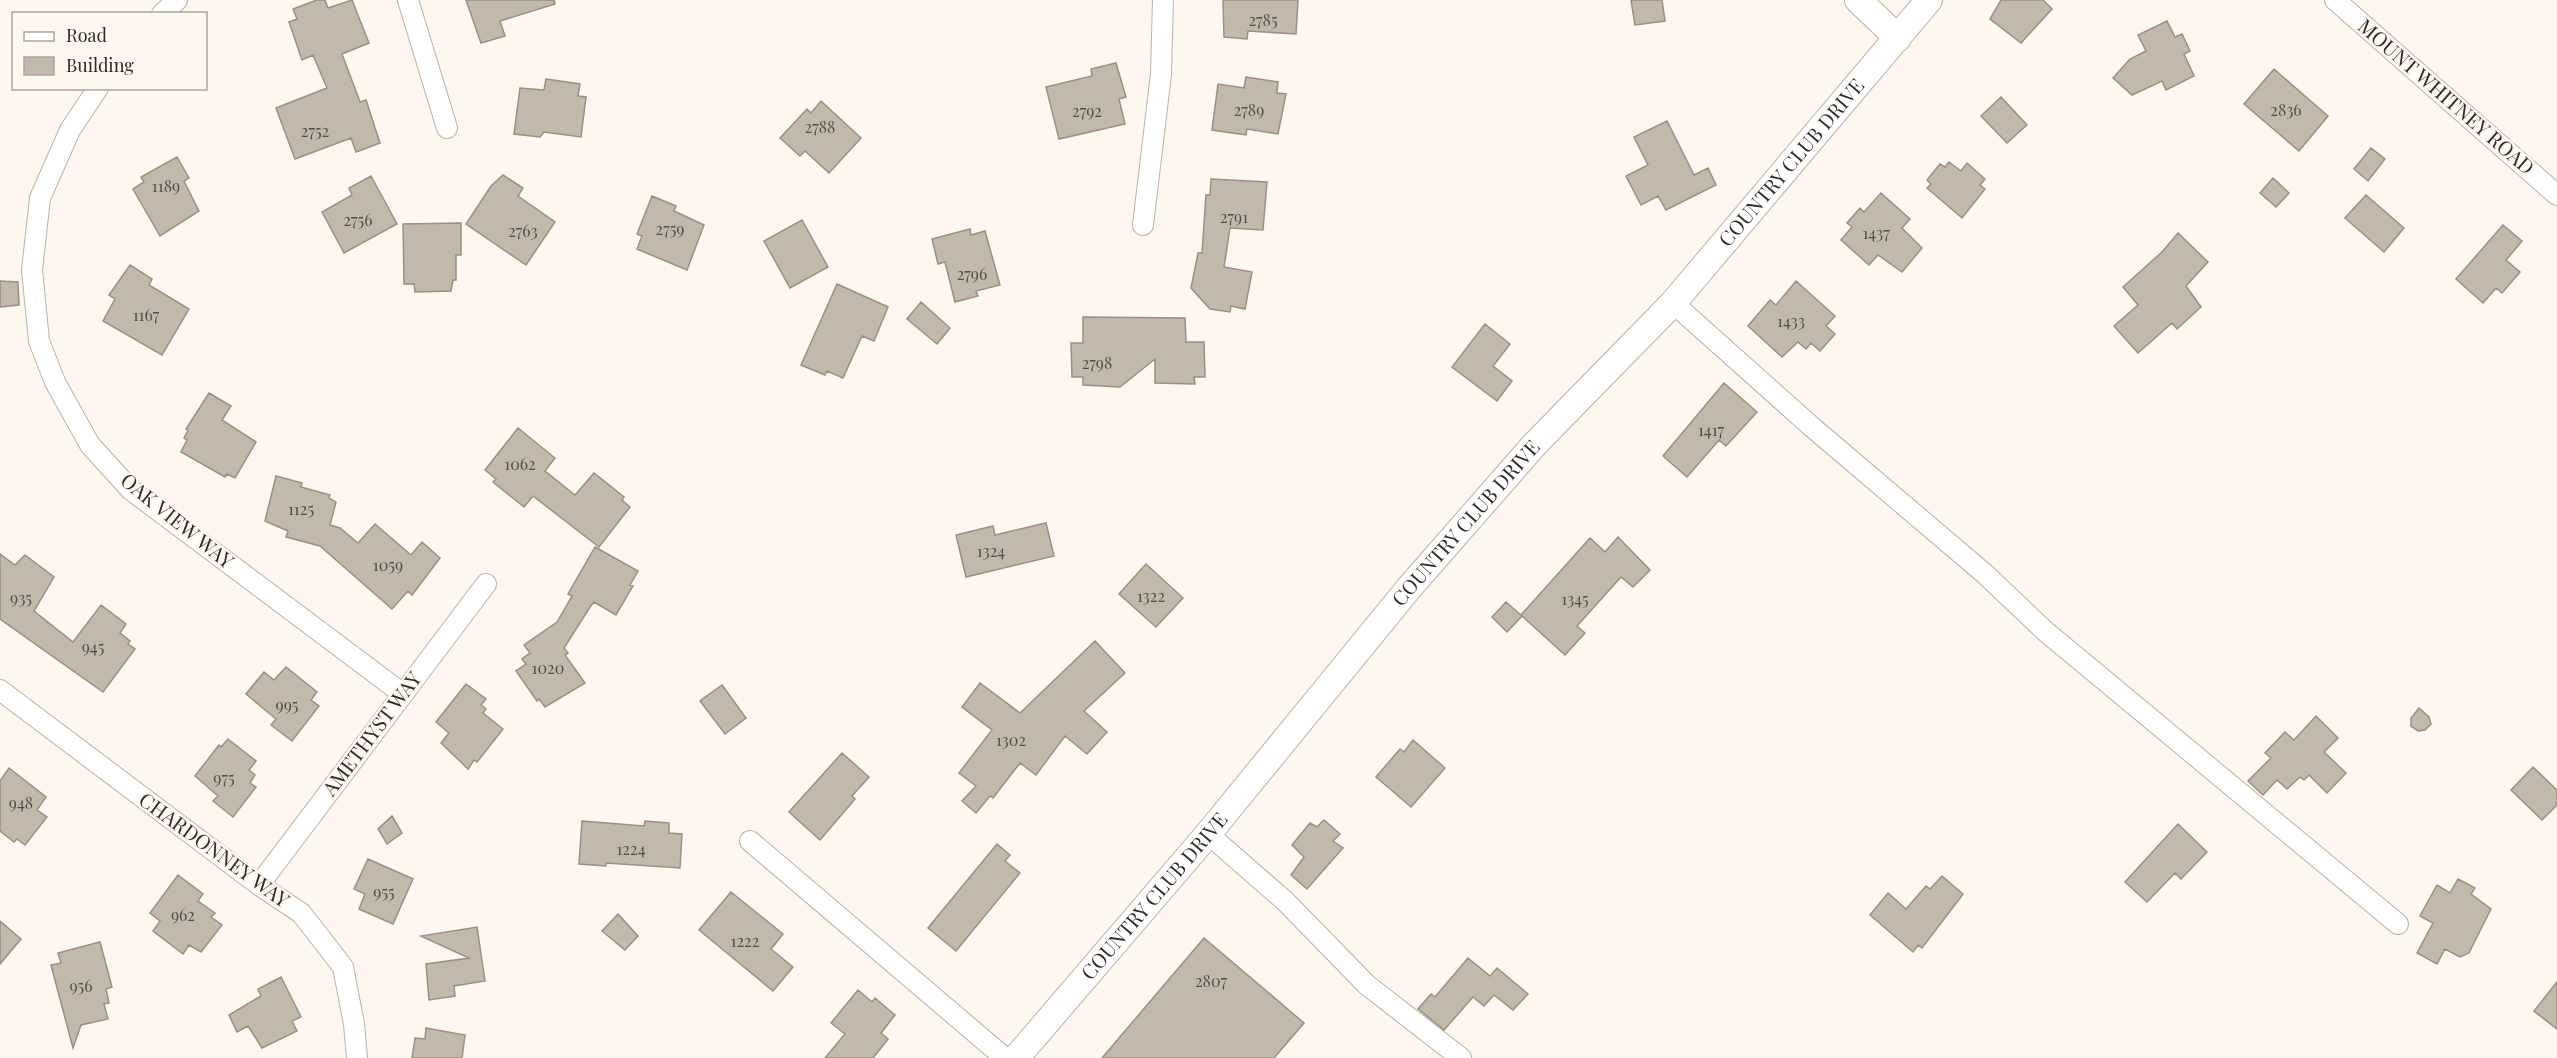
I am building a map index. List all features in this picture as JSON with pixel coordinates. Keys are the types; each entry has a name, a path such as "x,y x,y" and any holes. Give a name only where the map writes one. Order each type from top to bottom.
{"street":[{"path":"164,12 177,0"},
{"path":"408,0 447,128"},
{"path":"1143,225 1161,74 1163,0"},
{"path":"1858,0 1898,38"},
{"name":"COUNTRY CLUB DRIVE","path":"1016,1058 1208,834 1409,588 1515,466 1673,303 1929,0"},
{"name":"MOUNT WHITNEY ROAD","path":"2335,0 2557,195"},
{"name":"OAK VIEW WAY","path":"97,90 70,130 40,198 32,270 39,341 55,382 90,445 132,490 403,694"},
{"path":"1673,303 1821,435 1985,574 2045,632 2398,924"},
{"name":"AMETHYST WAY","path":"259,885 486,584"},
{"name":"CHARDONNEY WAY","path":"0,690 259,885 301,913 343,967 354,1024 357,1058"},
{"path":"1208,834 1285,901 1367,985 1461,1058"},
{"path":"750,841 1005,1058"}],"building":[{"path":"317,0 325,0 328,8 352,0 369,43 342,54 360,102 366,100 380,143 356,152 351,138 295,159 276,108 327,88 313,55 302,60 289,22 297,19 293,9"},
{"path":"466,0 554,0 555,4 500,21 505,36 481,43"},
{"path":"1223,0 1298,0 1296,34 1248,31 1247,39 1224,37"},
{"path":"1631,0 1662,0 1665,21 1635,25"},
{"path":"2001,0 2043,0 2052,9 2021,43 1990,19"},
{"path":"2167,21 2175,37 2182,34 2190,51 2184,54 2194,76 2166,90 2162,81 2132,95 2113,78 2130,59 2146,51 2138,35"},
{"path":"1116,63 1126,97 1119,99 1125,124 1059,139 1046,87 1092,76 1091,69"},
{"path":"2274,69 2328,116 2299,151 2244,104"},
{"path":"1246,77 1278,82 1277,93 1286,94 1278,134 1247,129 1246,135 1212,130 1218,84 1244,88"},
{"path":"546,79 580,84 578,96 586,97 581,137 544,132 540,137 514,134 520,88 544,90"},
{"path":"2001,97 2027,125 2007,143 1981,116"},
{"path":"821,101 861,138 829,173 805,151 800,156 780,138 807,109 811,113"},
{"path":"1667,121 1694,175 1708,168 1716,185 1666,210 1658,196 1641,205 1626,176 1648,165 1634,137"},
{"path":"2371,148 2385,159 2368,181 2354,169"},
{"path":"177,157 189,178 184,181 199,211 160,236 133,189 144,182 141,177"},
{"path":"1949,162 1961,171 1967,163 1985,179 1980,185 1985,189 1962,218 1927,188 1931,184 1927,180 1940,164 1945,167"},
{"path":"503,175 523,188 518,196 555,222 526,265 466,224 491,186"},
{"path":"371,176 397,224 344,253 322,212 352,195 349,188"},
{"path":"2273,178 2289,193 2276,207 2260,193"},
{"path":"1211,179 1267,182 1263,230 1230,228 1224,267 1252,272 1245,309 1231,306 1230,312 1210,309 1191,288 1198,253 1202,253 1206,195 1210,195"},
{"path":"1881,193 1910,219 1902,228 1922,248 1902,272 1878,255 1869,265 1841,240 1852,227 1847,223 1860,208 1864,212"},
{"path":"2366,195 2404,228 2384,252 2345,218"},
{"path":"652,196 676,206 674,211 704,225 687,270 637,249 642,236 637,234"},
{"path":"802,220 828,267 790,288 764,241"},
{"path":"461,223 461,255 456,255 456,280 453,280 451,291 415,292 414,284 404,284 403,224"},
{"path":"2503,225 2522,241 2506,260 2520,272 2502,293 2496,288 2483,303 2456,279"},
{"path":"970,229 971,235 985,231 1000,285 976,291 978,296 955,302 945,262 938,264 932,239"},
{"path":"2178,233 2208,262 2186,286 2201,307 2177,329 2172,323 2138,353 2114,326 2138,305 2123,287 2162,252"},
{"path":"130,265 152,279 149,285 189,309 162,355 103,321 115,299 109,295"},
{"path":"0,281 18,282 19,305 0,307"},
{"path":"1796,281 1835,316 1826,326 1835,334 1820,351 1811,343 1806,349 1798,342 1782,357 1748,326 1770,300 1776,305"},
{"path":"837,284 888,307 874,341 862,336 843,378 827,371 825,375 801,365"},
{"path":"921,302 950,328 937,344 907,319"},
{"path":"1083,317 1185,318 1186,342 1204,342 1205,377 1194,377 1195,384 1155,383 1155,359 1120,387 1083,385 1083,377 1072,377 1071,343 1083,343"},
{"path":"1485,324 1510,344 1493,366 1512,381 1497,401 1452,367"},
{"path":"1724,383 1757,412 1726,446 1719,440 1687,477 1663,456"},
{"path":"209,393 231,406 222,420 256,442 235,478 227,474 225,477 181,452 187,440 184,438 188,430 186,429"},
{"path":"518,428 555,458 545,471 575,495 594,473 624,497 622,500 630,507 599,547 533,496 524,507 493,482 496,479 485,470"},
{"path":"276,476 302,483 301,487 330,495 329,498 336,502 330,525 340,528 358,543 375,524 411,555 422,542 440,558 412,595 408,591 392,609 320,546 286,537 288,531 265,521"},
{"path":"1046,523 1054,556 966,577 956,535 993,526 995,535"},
{"path":"1618,537 1650,570 1633,587 1621,577 1577,626 1585,633 1565,655 1521,615 1590,538 1605,552"},
{"path":"595,547 638,571 630,585 633,586 616,615 594,602 564,648 568,653 565,655 585,683 545,707 539,699 537,701 516,671 526,664 522,659 530,653 524,645 557,622 572,596 568,594"},
{"path":"0,554 15,565 25,555 54,577 34,611 73,642 101,605 126,624 120,633 130,641 128,644 135,649 103,692 0,619"},
{"path":"1146,564 1183,598 1156,627 1119,594"},
{"path":"1506,602 1522,616 1507,632 1492,617"},
{"path":"1095,641 1125,673 1084,711 1107,732 1087,754 1065,736 1036,775 1020,763 993,798 990,796 976,813 962,801 976,786 959,773 992,730 962,707 980,683 1020,713"},
{"path":"286,667 317,692 311,700 319,706 292,741 271,725 276,719 246,694 264,672 274,680"},
{"path":"466,684 486,699 481,705 486,709 483,713 503,729 477,762 474,760 468,769 441,743 449,733 436,722"},
{"path":"722,685 746,718 725,734 700,701"},
{"path":"2419,708 2429,717 2431,724 2425,730 2418,731 2411,726 2411,718"},
{"path":"2316,716 2338,738 2324,752 2346,773 2327,793 2309,775 2304,780 2300,777 2287,789 2277,780 2263,795 2248,781 2271,758 2265,753 2285,732 2294,740"},
{"path":"228,739 256,761 249,770 255,775 250,783 256,787 233,817 213,801 218,796 195,776 219,745 221,747"},
{"path":"1413,740 1445,768 1411,807 1376,777 1400,749 1404,752"},
{"path":"842,753 869,777 852,796 855,799 820,840 789,812"},
{"path":"2533,767 2557,790 2557,805 2542,820 2511,790"},
{"path":"9,768 46,797 37,810 47,817 25,845 17,839 14,842 0,831 0,781"},
{"path":"392,816 402,833 387,844 378,829"},
{"path":"1324,820 1340,834 1333,841 1343,848 1307,889 1291,875 1304,857 1292,845 1310,823 1317,827"},
{"path":"582,821 644,826 645,821 669,823 669,833 682,834 680,868 606,863 606,866 579,864"},
{"path":"2178,824 2207,852 2181,879 2175,873 2147,902 2125,882"},
{"path":"997,844 1010,855 1005,861 1020,873 956,951 928,928"},
{"path":"368,859 413,879 393,924 359,909 365,894 354,889"},
{"path":"178,875 203,894 198,901 215,913 211,917 222,925 201,952 189,945 183,954 153,931 160,921 150,913"},
{"path":"1942,876 1963,894 1922,948 1918,945 1913,952 1870,915 1888,893 1906,909 1926,886 1930,889"},
{"path":"2458,879 2475,888 2471,894 2491,909 2469,953 2460,957 2445,949 2437,964 2417,953 2433,923 2420,916 2437,885 2450,893"},
{"path":"731,892 783,934 771,949 793,967 773,991 699,930"},
{"path":"618,914 638,936 625,950 602,931"},
{"path":"0,921 21,939 0,964"},
{"path":"477,927 485,981 454,986 455,996 429,1000 426,964 469,958 421,936"},
{"path":"1204,938 1304,1023 1274,1058 1102,1058"},
{"path":"100,942 112,987 106,989 109,1003 104,1004 108,1019 81,1025 73,1048 51,965 61,963 58,953"},
{"path":"1468,958 1490,976 1497,968 1528,994 1513,1010 1494,995 1484,1006 1473,997 1444,1030 1418,1009 1431,994 1435,997"},
{"path":"281,977 301,1017 292,1021 297,1031 262,1048 248,1026 237,1032 229,1015 261,996 258,989"},
{"path":"2557,982 2557,1029 2534,1011"},
{"path":"858,990 872,1002 875,998 895,1015 881,1033 888,1039 873,1058 825,1058 845,1034 831,1023"},
{"path":"426,1028 465,1035 462,1058 412,1058 415,1038 425,1039"}]}
